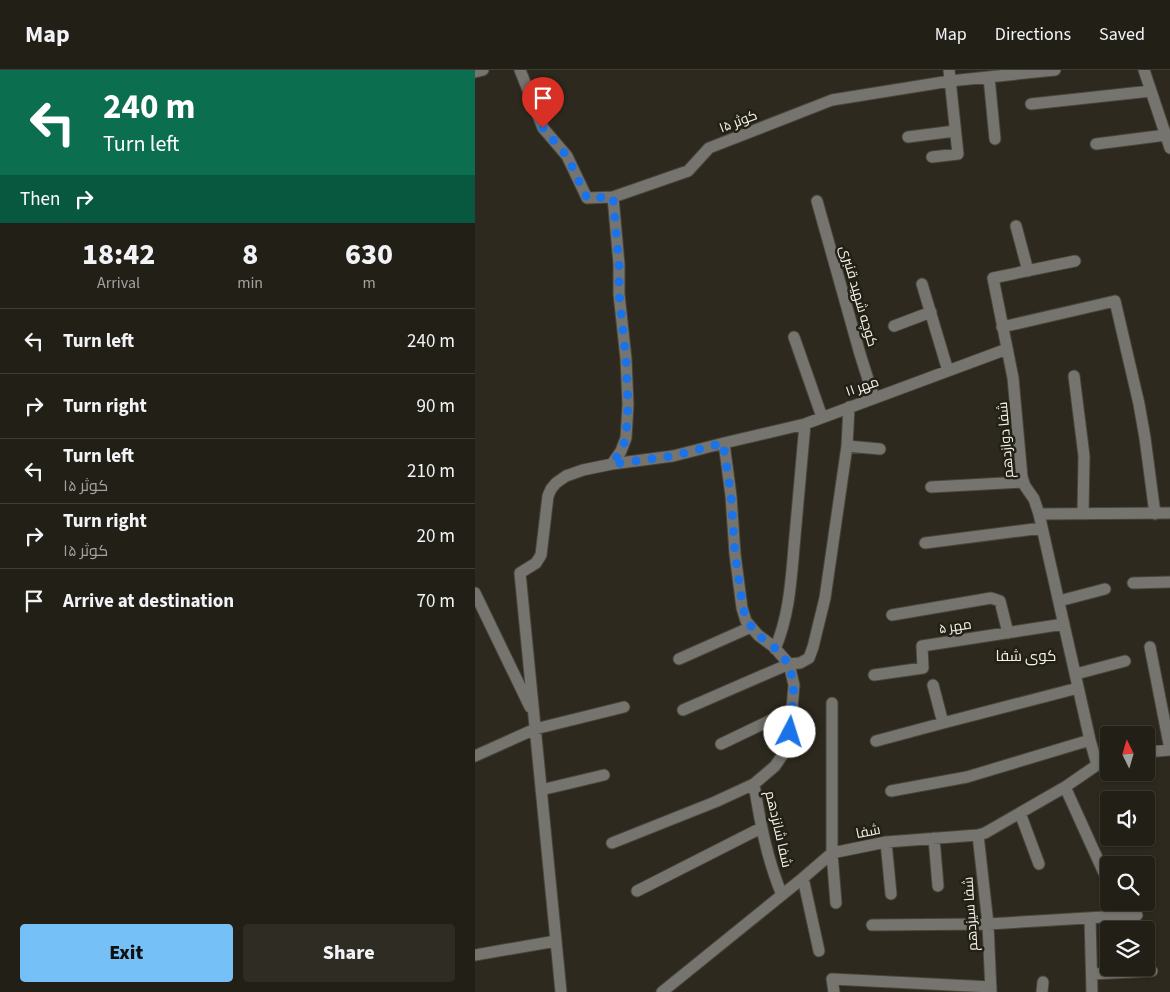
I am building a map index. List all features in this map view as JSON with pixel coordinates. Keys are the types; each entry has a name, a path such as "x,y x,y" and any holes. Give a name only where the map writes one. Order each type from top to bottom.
{"street":[{"path":"475,72 483,70"},
{"name":"کوثر ۱۵","path":"519,70 543,128 567,156 587,198 613,197 688,171 709,148 832,100 950,76 989,77 1055,70"},
{"path":"1143,70 1168,135 1170,148"},
{"path":"932,157 958,154 950,76"},
{"path":"989,77 995,139"},
{"path":"1031,104 1151,91"},
{"path":"908,137 955,131"},
{"path":"1096,144 1168,135"},
{"path":"612,464 621,451 626,438 628,405 613,197"},
{"name":"کوچه شهید قنبری","path":"817,201 860,354 875,398"},
{"path":"1016,226 1028,271"},
{"name":"شفا دوازدهم","path":"1075,261 993,278 1016,398 1023,482 1034,498 1039,514 1097,765"},
{"path":"922,284 949,371"},
{"path":"1002,327 1115,301 1141,413 1155,514"},
{"path":"895,326 931,312"},
{"path":"795,337 822,417"},
{"name":"مهر ۱۱","path":"534,714 520,574 536,563 541,555 548,496 556,483 566,476 583,470 673,456 805,424 1007,349"},
{"path":"1073,376 1084,456 1083,514"},
{"path":"683,710 789,664 809,658 825,598 847,446 849,407"},
{"path":"775,648 781,635 789,600 805,424"},
{"path":"723,443 731,496 735,554 743,608 751,627 775,648 789,664"},
{"path":"847,446 880,449"},
{"path":"931,487 1023,482"},
{"path":"1039,514 1170,513"},
{"path":"925,542 1042,528"},
{"path":"1133,583 1170,582"},
{"path":"1059,602 1105,590"},
{"path":"475,593 534,714 561,992"},
{"path":"893,615 991,598 1000,601 1008,633"},
{"name":"مهر ۵","path":"874,675 923,668 922,646 1064,624"},
{"path":"679,659 751,627"},
{"path":"1150,647 1170,750 1155,751"},
{"path":"1075,674 1125,661"},
{"name":"شفا شانزدهم","path":"782,895 774,877 761,828 754,784 775,766 786,750 790,732 794,685 789,664"},
{"path":"933,685 943,723"},
{"path":"876,741 1078,688"},
{"path":"832,703 831,854 836,903"},
{"path":"475,756 535,729 624,707"},
{"path":"721,744 792,710"},
{"path":"891,791 967,777 1090,740"},
{"name":"شفا","path":"662,992 831,854 885,842 985,833 1065,787 1100,764"},
{"path":"541,790 604,775"},
{"path":"612,843 715,802 754,784"},
{"path":"1065,787 1100,862"},
{"path":"1020,813 1039,864"},
{"path":"637,891 761,828"},
{"name":"شفا سیزدهم","path":"978,835 988,924 991,989"},
{"path":"934,838 939,886"},
{"path":"885,842 891,894"},
{"path":"803,878 819,951"},
{"path":"872,925 988,924 1137,915"},
{"path":"1090,918 1092,992"},
{"path":"475,955 556,942"},
{"path":"1092,974 1100,974"},
{"path":"834,992 832,979 991,989"}],"district":[{"name":"کوی شفا","path":"1026,656"}],"route":[{"path":"543,128 567,156 587,198 613,197 628,405 626,438 621,451 612,464 673,456 723,443 729,476 735,554 743,608 747,621 758,635 774,647 789,664 794,685 790,732"}]}
